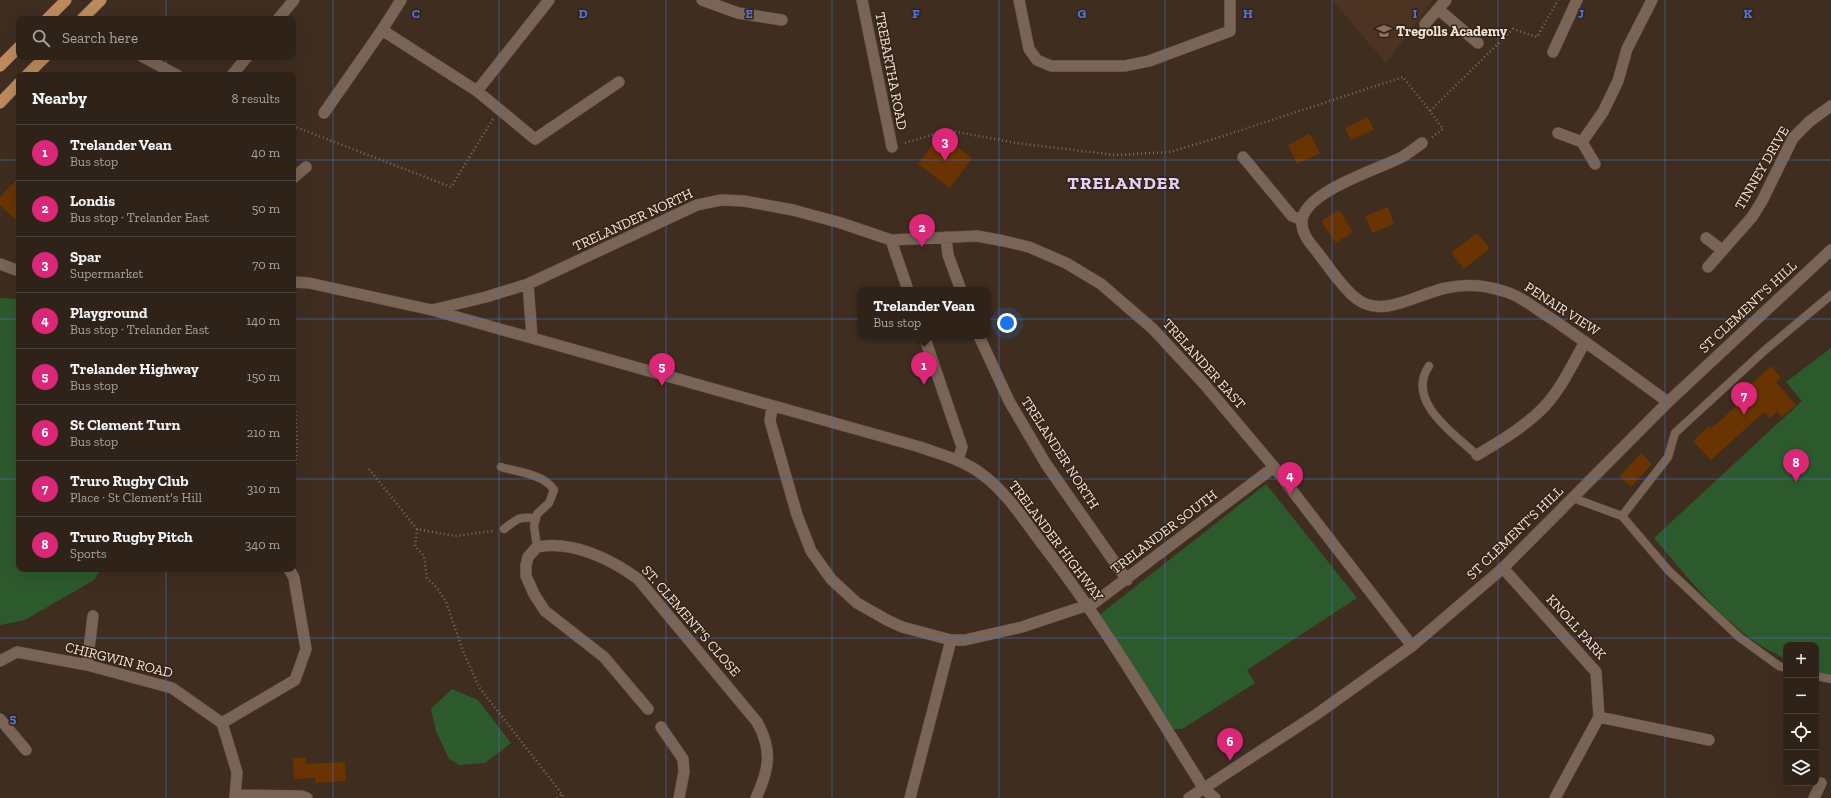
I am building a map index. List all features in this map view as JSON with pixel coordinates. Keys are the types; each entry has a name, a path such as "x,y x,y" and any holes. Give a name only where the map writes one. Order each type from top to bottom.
{"highway":[{"path":"50,16 66,0"},
{"path":"85,16 101,0"},
{"path":"0,66 16,50"},
{"path":"30,72 42,60"},
{"path":"0,103 16,86"}],"street":[{"path":"281,16 294,0"},
{"path":"324,112 382,30 401,0"},
{"path":"477,91 549,0"},
{"path":"702,0 738,13 782,20"},
{"name":"TREBARTHA ROAD","path":"862,0 892,147"},
{"path":"1019,0 1028,49 1037,60 1051,66 1125,66 1149,61 1230,31 1230,0"},
{"path":"1425,24 1446,0"},
{"path":"1553,52 1578,0"},
{"path":"1582,142 1603,112 1618,81 1627,49 1652,0"},
{"path":"1438,9 1478,43"},
{"path":"382,30 477,91 535,139 619,82"},
{"path":"149,60 171,72"},
{"path":"234,72 244,60"},
{"name":"TINNEY DRIVE","path":"1708,267 1752,218 1759,207 1793,138 1810,121 1831,106"},
{"path":"1558,133 1582,142 1595,164"},
{"path":"1243,157 1292,216 1302,220 1308,206 1330,190 1402,157 1422,143"},
{"path":"296,175 306,167"},
{"name":"TRELANDER NORTH","path":"432,310 486,297 528,284 697,205 721,200 744,201 793,210 841,223 891,240"},
{"name":"PENAIR VIEW","path":"1302,220 1302,226 1307,238 1356,299 1362,302 1376,306 1384,306 1446,288 1461,286 1491,287 1519,297 1585,342 1668,402"},
{"name":"TRELANDER EAST","path":"891,240 977,236 1029,247 1066,263 1101,284 1158,335 1205,385 1274,468 1412,646"},
{"path":"946,237 948,255 960,287"},
{"path":"1706,238 1722,250"},
{"path":"891,240 907,287"},
{"name":"ST CLEMENT'S HILL","path":"1189,798 1317,714 1412,646 1503,568 1668,402 1831,250"},
{"path":"0,264 16,268"},
{"name":"TRELANDER HIGHWAY","path":"296,282 309,283 432,310 532,337 958,460 984,475 1007,498 1087,605 1204,789 1215,798"},
{"path":"528,284 532,337"},
{"path":"925,339 962,447 958,460"},
{"name":"TRELANDER NORTH","path":"980,339 1009,401 1046,464 1127,580"},
{"path":"1477,455 1512,434 1540,410 1561,384 1585,342"},
{"name":"TRELANDER SOUTH","path":"772,407 770,421 797,515 811,551 820,566 843,592 871,612 902,627 951,640 980,638 1022,627 1094,603 1127,580 1274,468"},
{"name":"ST. CLEMENT'S CLOSE","path":"537,547 554,545 585,551 613,563 638,579 757,722 767,748 767,765 765,776 756,798"},
{"path":"537,547 528,557 526,570 528,581 545,611 604,657 648,709"},
{"name":"KNOLL PARK","path":"1503,568 1596,672 1599,717"},
{"path":"290,572 294,578 306,650 295,680 222,723 237,772 235,796 302,796 307,798"},
{"path":"87,665 93,616"},
{"path":"910,798 951,640"},
{"name":"CHIRGWIN ROAD","path":"0,661 17,652 87,665 172,688 222,723"},
{"path":"1555,798 1599,717 1709,740"},
{"path":"0,719 26,750"},
{"path":"661,727 683,759 684,772 679,798"},
{"path":"1814,798 1821,783"}],"lane":[{"path":"1622,516 1668,458 1675,434 1764,351 1831,294"},
{"path":"1429,366 1423,375 1423,388 1426,402 1437,417 1477,455"},
{"path":"501,468 531,475 550,483 554,490 550,503 538,514 536,519 534,526 537,547"},
{"path":"1573,498 1622,516 1668,570 1739,637 1779,666 1783,667"},
{"path":"504,529 516,519 526,516 536,519"},
{"path":"1819,677 1831,679"}],"path":[{"path":"1430,111 1513,29 1537,37 1558,0"},
{"path":"892,147 947,130 1016,143 1115,155 1170,152 1403,77 1443,129 1422,143"},
{"path":"296,127 451,187 499,109"},
{"path":"296,426 296,457"},
{"path":"369,469 417,529 455,536 504,529"},
{"path":"417,529 415,546 424,556 427,578 437,588 446,602 463,650 480,687 565,798"},
{"path":"557,798 562,794"}],"shaded area":[{"name":"Tregolls Academy","path":"1332,0 1433,0 1386,63"}],"green space":[{"path":"0,298 16,299 16,572 99,572 94,580 25,620 0,625"},
{"path":"1831,348 1831,678 1819,673 1819,642 1783,642 1783,657 1766,648 1747,636 1730,622 1698,589 1654,538 1802,401 1786,382"},
{"path":"1266,484 1357,598 1247,670 1255,683 1182,729 1170,729 1098,616"},
{"path":"452,689 478,700 511,743 485,763 459,765 449,759 436,731 431,709"}],"building":[{"path":"1368,117 1374,130 1351,140 1345,128"},
{"path":"941,134 972,158 950,188 918,164"},
{"path":"1310,134 1320,153 1297,164 1288,145"},
{"path":"16,180 16,220 0,205 0,197"},
{"path":"1388,207 1394,224 1372,233 1365,216"},
{"path":"1339,210 1353,232 1336,243 1321,221"},
{"path":"1477,233 1490,248 1464,269 1451,253"},
{"path":"1771,366 1781,377 1776,382 1796,405 1782,417 1777,412 1770,418 1764,412 1711,460 1693,441 1709,426 1712,428 1743,400 1739,396"},
{"path":"1641,453 1652,464 1631,487 1620,476"},
{"path":"293,758 306,758 306,764 345,762 346,781 316,783 315,778 294,779"}],"place":[{"name":"Tregolls Academy","path":"1384,31"},
{"name":"Spar","path":"945,161"},
{"name":"Londis","path":"922,247"},
{"name":"Trelander Vean","path":"924,385"},
{"name":"Trelander Highway","path":"662,386"},
{"name":"Truro Rugby Club","path":"1744,415"},
{"name":"Truro Rugby Pitch","path":"1796,482"},
{"name":"Playground","path":"1290,495"},
{"name":"St Clement Turn","path":"1230,761"}],"district":[{"name":"TRELANDER","path":"1124,183"}]}
